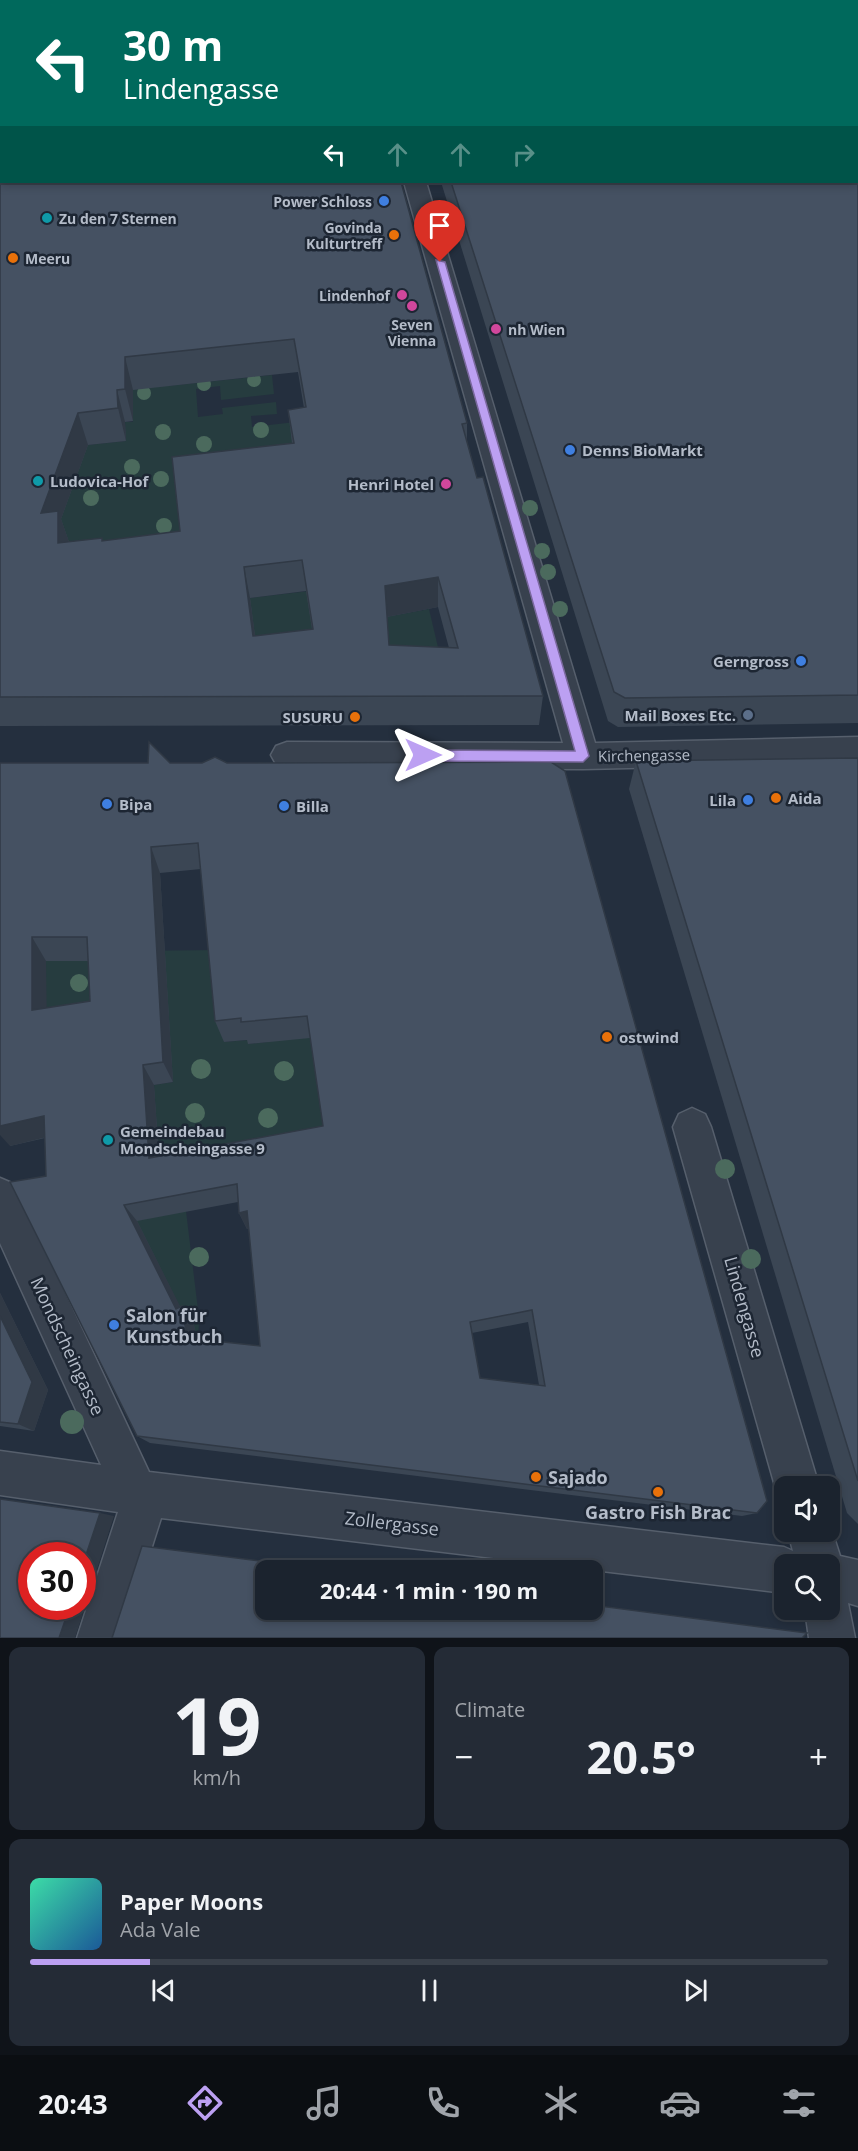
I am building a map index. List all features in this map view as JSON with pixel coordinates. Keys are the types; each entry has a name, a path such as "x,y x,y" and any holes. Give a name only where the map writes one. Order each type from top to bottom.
{"street":[{"path":"415,183 460,300 583,756"},
{"name":"Kirchengasse","path":"287,755 583,756 858,750"},
{"name":"Lindengasse","path":"692,1127 794,1476"},
{"name":"Mondscheingasse","path":"0,1198 141,1494"},
{"name":"Zollergasse","path":"0,1473 141,1494 774,1569"},
{"path":"100,1638 141,1494"},
{"path":"840,1578 858,1583"},
{"path":"829,1620 832,1638"}],"green space":[{"path":"92,347 168,386 272,375 274,394 221,400 220,386 196,389 198,417 223,414 222,408 276,402 277,414 251,416 252,427 313,420 296,467 185,544 69,558 61,523 59,448 126,441 125,422 133,422"},
{"path":"318,590 316,651 259,666 223,601"},
{"path":"429,609 445,677 390,674 386,617"},
{"path":"219,950 224,1042 248,1040 249,1044 268,1042 269,1037 312,1036 328,1145 160,1175 154,1085 173,1082 35,1015 45,961 130,961 132,951"},
{"path":"117,1183 186,1211 199,1318 198,1348 187,1321"}],"building":[{"path":"0,183 401,183 467,423 462,424 477,478 483,477 543,696 0,697","holes":["294,339 306,407 288,410 294,443 172,457 180,531 102,541 102,538 58,543 58,511 41,513 78,413 118,408 117,390 125,389 125,357","302,560 313,629 253,636 244,567","438,577 458,648 389,645 385,586"]},
{"path":"451,183 858,183 858,695 625,698 614,692"},
{"path":"149,742 170,763 202,763 215,757 227,763 551,762 565,771 767,1501 757,1513 137,1436 10,1182 46,1176 44,1116 0,1126 0,763 148,763","holes":["198,843 215,1021 241,1018 241,1022 307,1016 323,1126 149,1158 143,1065 163,1062 151,847","32,937 87,937 90,1001 32,1010","237,1184 239,1213 247,1211 260,1346 187,1338 182,1306 176,1309 124,1205","532,1310 545,1386 480,1378 470,1322"]},
{"path":"858,758 858,1481 636,761"},
{"path":"0,1316 32,1382 18,1424 0,1422"},
{"path":"0,1499 100,1513 90,1542 18,1542 18,1620 65,1620 59,1638 0,1638"},
{"path":"142,1546 255,1560 255,1620 603,1620 603,1606 807,1633 802,1638 112,1638"}],"place":[{"name":"Power Schloss","path":"384,201"},
{"name":"Zu den 7 Sternen","path":"47,218"},
{"name":"Govinda Kulturtreff","path":"394,235"},
{"name":"Meeru","path":"13,258"},
{"name":"Lindenhof","path":"402,295"},
{"name":"Seven Vienna","path":"412,306"},
{"name":"nh Wien","path":"496,329"},
{"name":"Denns BioMarkt","path":"570,450"},
{"name":"Ludovica-Hof","path":"38,481"},
{"name":"Henri Hotel","path":"446,484"},
{"name":"Gerngross","path":"801,661"},
{"name":"Mail Boxes Etc.","path":"748,715"},
{"name":"SUSURU","path":"355,717"},
{"name":"Aida","path":"776,798"},
{"name":"Lila","path":"748,800"},
{"name":"Bipa","path":"107,804"},
{"name":"Billa","path":"284,806"},
{"name":"ostwind","path":"607,1037"},
{"name":"Gemeindebau Mondscheingasse 9","path":"108,1140"},
{"name":"Salon für Kunstbuch","path":"114,1325"},
{"name":"Sajado","path":"536,1477"},
{"name":"Gastro Fish Brac","path":"658,1492"}],"route":[{"path":"423,755 583,756 440,262"}]}
